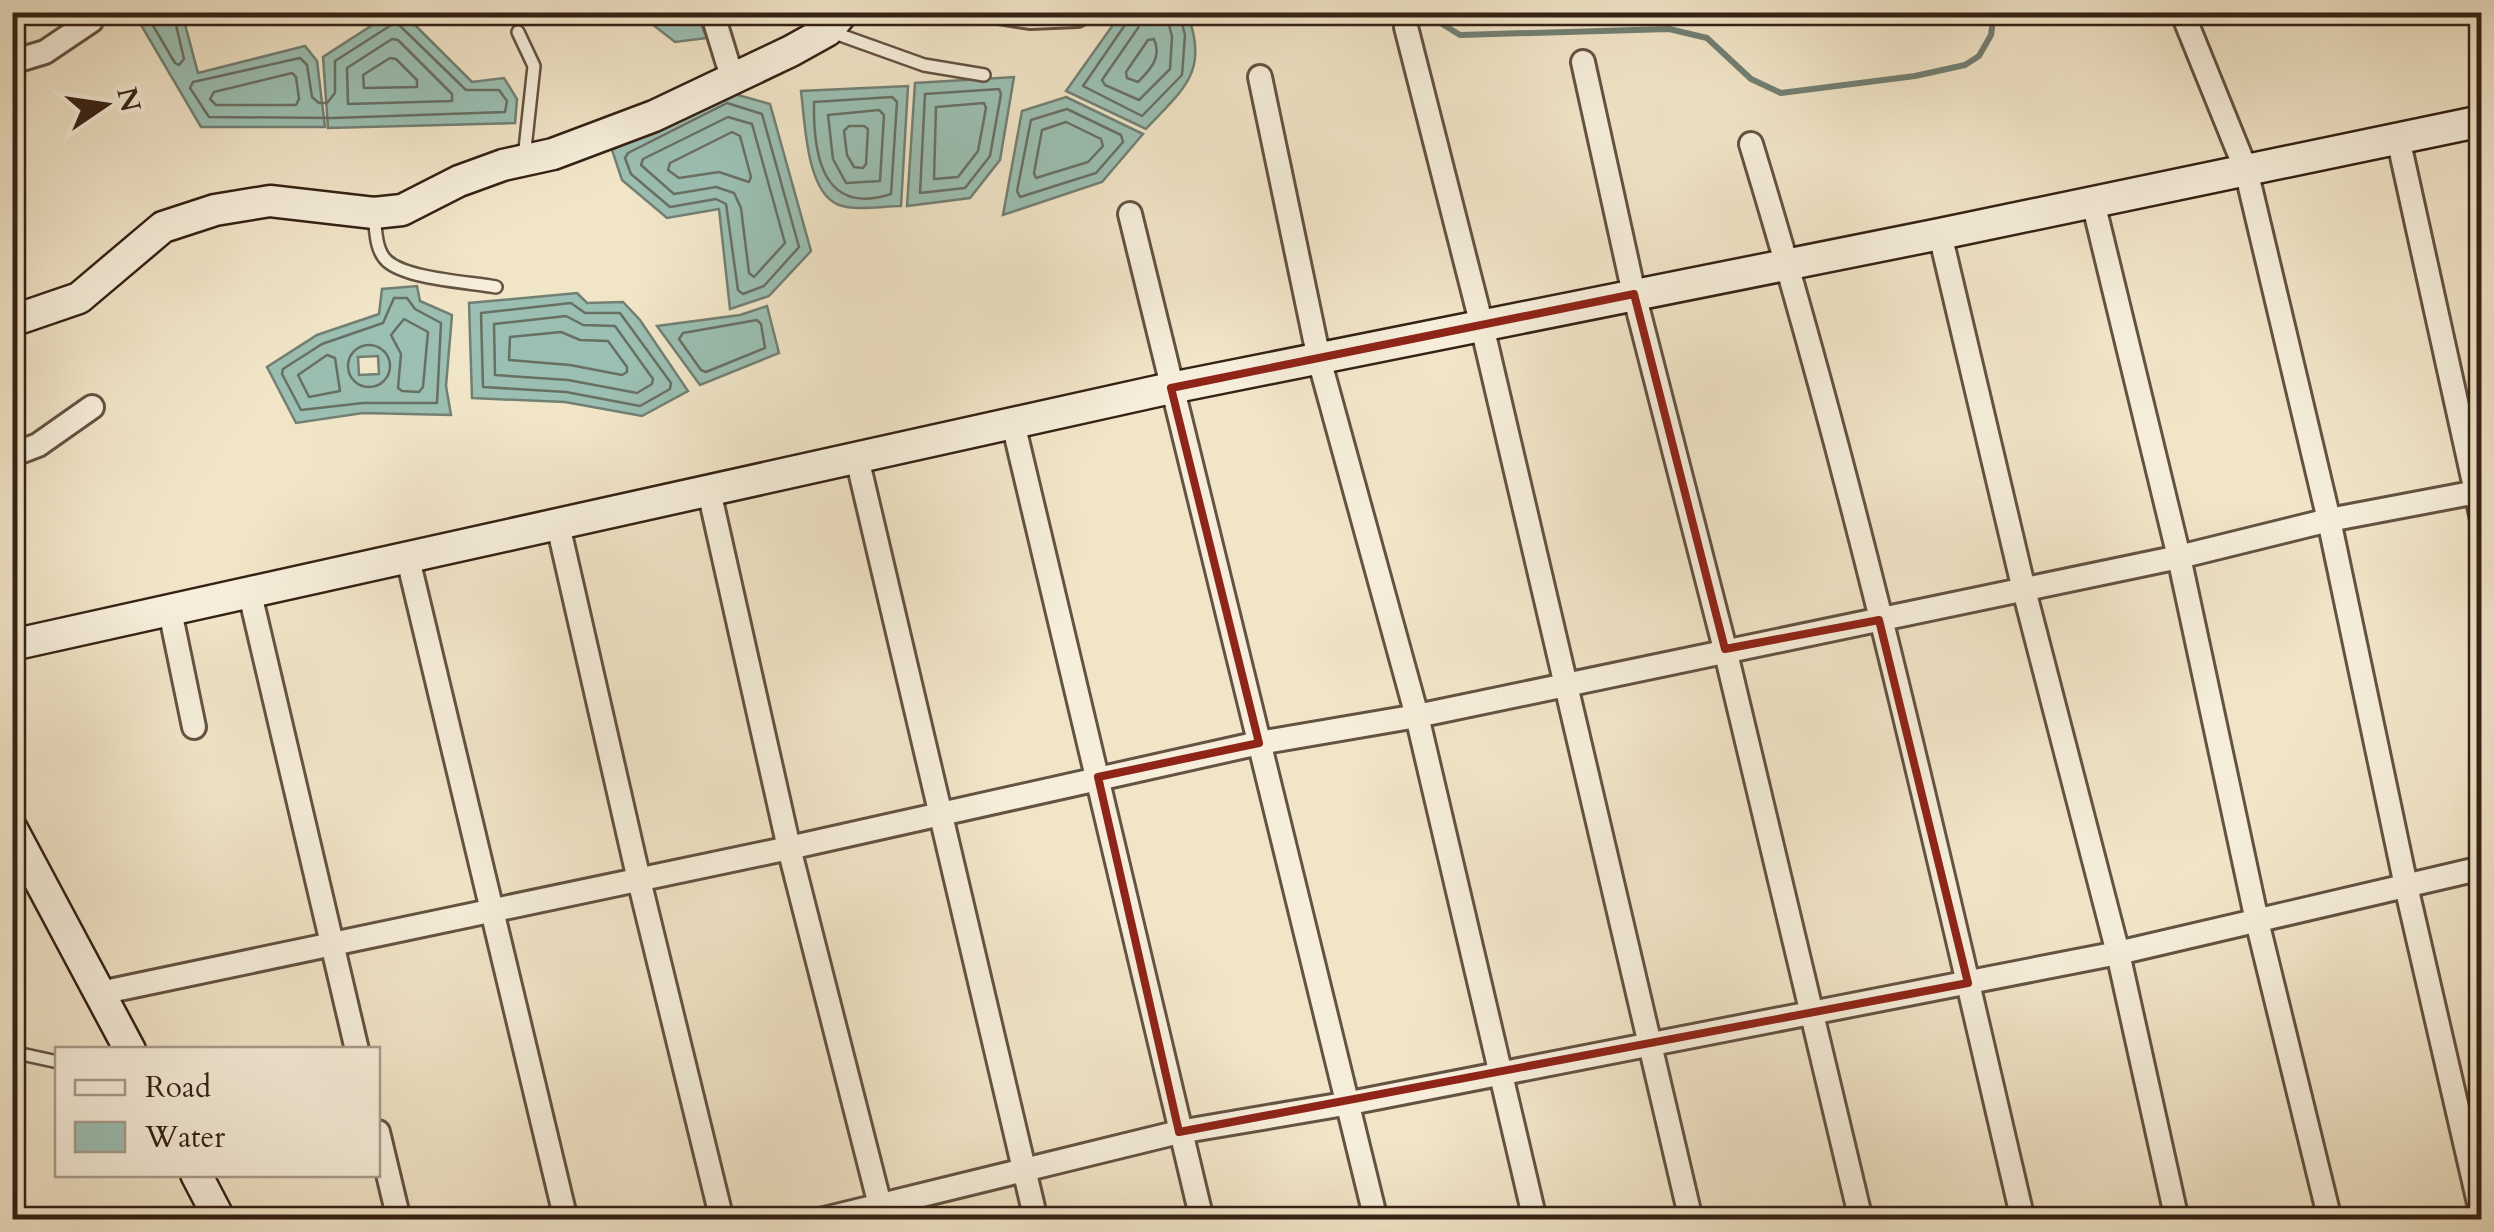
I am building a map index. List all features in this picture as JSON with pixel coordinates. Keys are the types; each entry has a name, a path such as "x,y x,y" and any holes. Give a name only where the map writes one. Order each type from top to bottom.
{"street":[{"path":"712,12 732,78"},
{"path":"998,12 1030,17 1077,15"},
{"path":"2182,12 2246,170 2329,520 2406,886 2482,1216"},
{"path":"1406,20 1482,326 1691,1220"},
{"path":"12,62 44,52 91,21"},
{"path":"12,321 80,298 162,227 215,210 270,201 374,214 402,210 459,181 553,154 654,116 835,22"},
{"path":"1583,62 1634,294 1725,649 1862,1220"},
{"path":"1260,77 1319,359 1417,716 1535,1220"},
{"path":"12,645 1171,388 2482,121"},
{"path":"2398,138 2482,519"},
{"path":"1750,144 1788,265 1879,620 2023,1220"},
{"path":"2093,202 2178,557 2256,921 2330,1220"},
{"path":"1130,214 1376,1220"},
{"path":"1940,234 2024,590 2118,953 2177,1220"},
{"path":"12,455 38,446 92,407"},
{"path":"1013,423 1202,1220"},
{"path":"857,458 1036,1220"},
{"path":"709,491 788,848 882,1213"},
{"path":"100,993 788,848 1259,743 1417,716 2478,491"},
{"path":"558,525 722,1220"},
{"path":"408,558 566,1220"},
{"path":"250,594 356,1047"},
{"path":"170,611 194,727"},
{"path":"12,829 128,1047"},
{"path":"820,1220 882,1213 1024,1171 1179,1132 1350,1103 2118,953 2482,868"},
{"path":"380,1140 399,1220"},
{"path":"198,1177 220,1220"}],"lane":[{"path":"835,22 924,65 984,75"},
{"path":"518,32 534,66 524,160"},
{"path":"374,214 378,246 386,261 411,272 496,287"},
{"path":"12,1052 55,1061"}],"highlighted area":[{"path":"1634,294 1725,649 1879,620 1968,983 1179,1132 1098,777 1259,743 1171,388"}],"water":[{"path":"134,13 182,13 198,73 305,46 317,61 325,127 201,127"},
{"path":"391,13 403,13 472,82 504,78 517,99 515,123 328,128 323,57"},
{"path":"638,13 696,13 707,38 675,42"},
{"path":"1187,13 1196,50 1189,78 1146,129 1066,91 1120,15"},
{"path":"1014,77 1000,160 970,198 907,206 915,83"},
{"path":"908,86 901,206 846,207 828,198 809,155 801,91"},
{"path":"727,92 770,104 811,251 769,296 730,309 719,209 667,218 622,180 612,150"},
{"path":"1066,97 1143,134 1102,182 1003,215 1022,111"},
{"path":"417,286 420,301 452,315 446,386 451,415 363,413 296,423 267,367 317,335 379,314 382,289","holes":["378,356 379,374 359,375 358,357"]},
{"path":"577,293 587,303 623,302 640,320 688,391 642,416 565,402 472,398 469,303"},
{"path":"767,306 779,353 700,385 657,326 740,315"}],"waterway":[{"path":"1423,12 1460,35 1669,29 1707,38 1751,79 1781,93 1915,76 1965,65 1979,56 1991,35 1994,12"}]}
